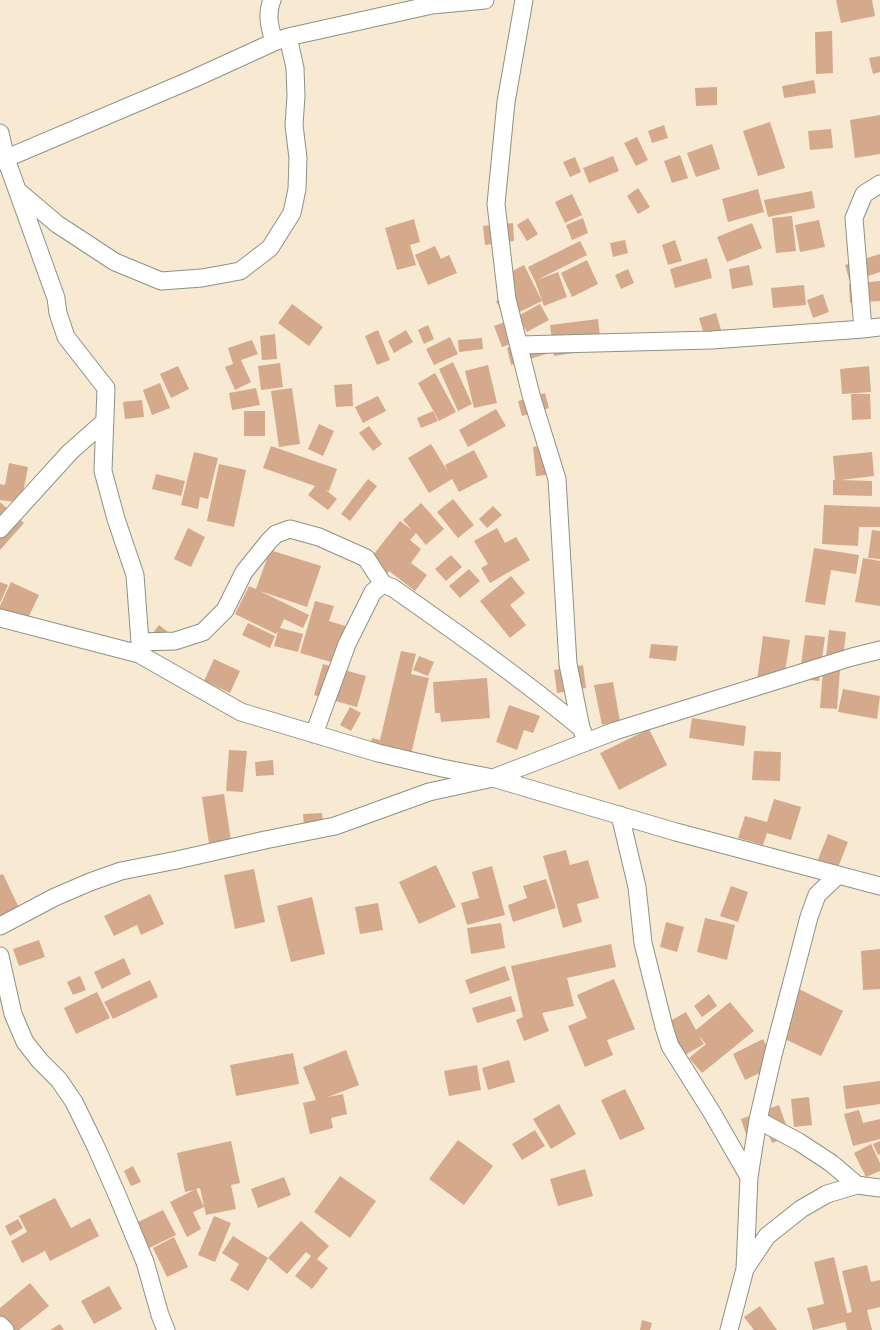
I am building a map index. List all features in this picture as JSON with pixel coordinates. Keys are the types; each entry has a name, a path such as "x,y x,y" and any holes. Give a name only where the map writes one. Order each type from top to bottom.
{"street":[{"path":"18,191 58,224 115,262 161,281 202,278 240,271 270,248 292,213 298,189 298,158 294,125 296,96 295,75 281,40 268,25 272,0"},
{"path":"3,160 281,40 432,5 486,0"},
{"path":"524,0 506,102 496,204 507,299 531,395 557,479 568,664 584,735"},
{"path":"0,133 3,160 18,191 56,298 58,313 66,337 106,388 103,471 116,519 135,575 140,648"},
{"path":"863,329 854,218 864,194 880,184"},
{"path":"519,345 712,340 880,327"},
{"path":"0,529 70,452 105,421"},
{"path":"140,648 175,641 203,632 225,610 244,572 269,541 276,534 290,529 319,538 366,558 383,584 393,588 475,645 508,672 541,695 584,735"},
{"path":"314,734 347,644 373,592 383,584"},
{"path":"0,618 140,648 241,712 378,753 493,778 676,832 880,886"},
{"path":"0,926 55,897 121,871 335,826 429,792 493,778 584,735 615,731 852,657 880,650"},
{"path":"620,815 636,887 643,943 670,1046 711,1111 749,1177"},
{"path":"808,867 816,895"},
{"path":"729,1330 745,1269 749,1177 758,1120 773,1055 816,895 838,875"},
{"path":"0,956 13,1014 25,1042 40,1061 59,1080 74,1102 96,1146 144,1262 166,1330"},
{"path":"758,1120 799,1142 832,1163 857,1184"},
{"path":"745,1269 767,1236 800,1209 827,1194 857,1184 880,1188"},
{"path":"0,1325 5,1330"}],"building":[{"path":"836,0 872,0 875,16 841,23"},
{"path":"832,31 833,73 816,74 815,32"},
{"path":"880,56 880,72 873,74 869,58"},
{"path":"814,80 816,93 784,98 782,86"},
{"path":"717,87 717,105 696,106 695,88"},
{"path":"880,115 880,154 855,158 850,120"},
{"path":"770,122 785,168 758,176 743,131"},
{"path":"664,125 668,138 652,143 648,131"},
{"path":"831,129 833,148 810,150 808,131"},
{"path":"637,137 648,160 636,166 624,143"},
{"path":"712,144 720,169 696,177 687,153"},
{"path":"680,155 688,178 672,183 664,161"},
{"path":"613,156 619,171 589,183 583,168"},
{"path":"575,157 581,172 570,177 563,162"},
{"path":"638,188 650,207 638,214 627,196"},
{"path":"758,189 764,212 728,222 722,199"},
{"path":"812,191 815,208 768,217 764,200"},
{"path":"572,194 582,215 565,223 555,202"},
{"path":"792,216 796,251 776,253 772,218"},
{"path":"528,218 538,234 527,241 517,225"},
{"path":"583,218 588,233 572,240 566,225"},
{"path":"414,219 420,242 410,245 416,265 397,270 385,228"},
{"path":"819,220 825,247 800,252 795,225"},
{"path":"513,223 514,241 485,245 483,226"},
{"path":"752,223 762,248 727,262 717,237"},
{"path":"625,240 628,253 613,257 610,243"},
{"path":"675,240 682,261 668,265 662,245"},
{"path":"580,241 587,255 537,280 558,272 567,297 544,306 528,267"},
{"path":"435,246 441,259 449,255 457,273 428,285 415,255"},
{"path":"880,254 880,272 850,282 845,265"},
{"path":"707,258 712,278 675,288 670,269"},
{"path":"587,260 598,284 572,297 561,273"},
{"path":"524,265 542,301 505,319 496,301 516,291 507,274"},
{"path":"749,265 753,285 732,289 729,269"},
{"path":"628,269 634,283 621,289 615,275"},
{"path":"880,281 880,301 850,303 849,284"},
{"path":"804,285 806,305 773,308 771,288"},
{"path":"823,294 829,312 813,318 807,300"},
{"path":"292,304 323,327 309,346 278,323"},
{"path":"540,304 549,320 527,332 518,316"},
{"path":"716,313 722,333 705,338 699,318"},
{"path":"517,318 525,339 502,347 494,326"},
{"path":"598,319 600,336 572,340 574,353 554,356 550,325"},
{"path":"428,325 434,339 424,344 418,330"},
{"path":"378,330 390,360 377,365 365,336"},
{"path":"406,330 413,342 394,353 388,341"},
{"path":"275,334 277,359 262,360 260,336"},
{"path":"547,335 552,352 511,365 507,348"},
{"path":"450,337 458,354 434,365 426,349"},
{"path":"482,338 483,349 459,352 458,340"},
{"path":"252,340 258,354 241,360 251,382 235,390 225,367 233,364 228,348"},
{"path":"453,362 472,404 458,411 439,369"},
{"path":"280,363 283,387 261,390 258,366"},
{"path":"488,365 497,403 474,408 465,371"},
{"path":"178,366 189,389 171,398 160,374"},
{"path":"869,366 871,392 842,394 840,369"},
{"path":"435,373 456,412 439,421 418,383"},
{"path":"160,383 170,408 152,415 143,390"},
{"path":"352,384 353,406 336,407 334,385"},
{"path":"256,388 260,405 232,410 229,393"},
{"path":"292,388 300,444 279,447 271,391"},
{"path":"545,393 549,408 522,416 518,401"},
{"path":"851,394 870,394 871,419 852,420"},
{"path":"378,396 386,411 363,423 355,407"},
{"path":"142,400 144,417 125,419 123,402"},
{"path":"496,409 506,426 468,447 459,430"},
{"path":"244,411 265,411 265,436 244,436"},
{"path":"433,411 438,421 421,428 417,418"},
{"path":"319,424 334,431 323,456 308,449"},
{"path":"369,426 382,444 373,451 359,433"},
{"path":"431,444 448,472 445,465 474,450 488,477 459,492 452,479 429,493 408,458"},
{"path":"553,444 556,474 536,476 533,447"},
{"path":"271,446 337,469 329,491 326,490 337,499 328,510 308,495 315,486 263,468"},
{"path":"194,452 218,458 208,499 200,497 198,509 181,505"},
{"path":"872,452 874,476 841,480 872,481 872,496 833,495 833,480 835,480 833,456"},
{"path":"9,463 28,467 21,503 0,500 0,484 5,485"},
{"path":"219,464 246,470 234,527 207,521"},
{"path":"156,474 185,481 181,496 152,489"},
{"path":"368,479 377,486 350,521 341,514"},
{"path":"453,499 474,525 458,538 437,512"},
{"path":"0,502 24,523 0,550"},
{"path":"421,503 444,529 426,545 416,533 410,540 421,549 411,563 427,575 415,591 389,571 380,583 362,569 400,521 412,530 403,520"},
{"path":"824,505 880,507 880,527 859,527 858,546 822,544"},
{"path":"493,506 502,515 487,528 479,519"},
{"path":"188,528 205,537 191,567 174,559"},
{"path":"497,528 505,543 516,537 530,560 490,583 481,568 488,564 474,541"},
{"path":"872,530 880,531 880,559 868,558"},
{"path":"814,548 859,555 856,574 831,570 825,605 805,602"},
{"path":"270,550 321,566 307,607 260,591 309,615 303,628 284,619 280,628 303,634 298,652 274,646 278,631 276,634 235,614 249,586 256,589"},
{"path":"451,555 462,567 446,581 435,569"},
{"path":"863,558 880,561 880,606 855,602"},
{"path":"469,569 480,581 460,598 449,586"},
{"path":"511,576 525,593 510,605 526,625 510,638 480,601"},
{"path":"0,582 8,585 0,603"},
{"path":"11,582 39,595 26,622 0,611 0,606"},
{"path":"315,601 334,606 329,621 355,629 345,666 300,653"},
{"path":"248,623 275,636 270,648 242,635"},
{"path":"159,625 168,632 153,652 144,645"},
{"path":"829,630 846,632 842,668 825,666"},
{"path":"805,635 825,637 819,681 799,679"},
{"path":"763,636 790,640 783,684 757,681"},
{"path":"651,644 678,646 676,661 649,658"},
{"path":"401,651 416,654 411,674 429,678 408,767 367,758 372,738 380,740"},
{"path":"419,656 434,662 428,676 413,670"},
{"path":"214,659 240,671 230,693 204,681"},
{"path":"323,664 366,676 357,707 314,695"},
{"path":"583,665 586,688 557,693 554,670"},
{"path":"823,669 840,670 837,709 820,708"},
{"path":"487,678 490,718 441,722 440,713 435,713 433,682"},
{"path":"613,682 620,721 602,725 594,685"},
{"path":"843,689 880,696 877,719 838,712"},
{"path":"509,705 540,716 533,733 524,730 517,750 496,742"},
{"path":"350,707 361,713 351,731 340,725"},
{"path":"692,718 746,726 744,746 689,738"},
{"path":"649,729 667,765 619,790 600,753"},
{"path":"229,750 247,751 243,792 226,791"},
{"path":"754,751 781,752 780,781 752,780"},
{"path":"273,760 274,775 256,776 255,762"},
{"path":"224,794 231,841 209,844 202,797"},
{"path":"774,799 801,807 791,840 767,833 763,845 738,838 745,816 767,822"},
{"path":"322,813 323,825 304,826 303,814"},
{"path":"828,834 848,842 837,870 817,862"},
{"path":"566,850 570,865 588,860 599,898 577,904 582,922 563,928 543,856"},
{"path":"436,865 456,907 419,924 399,882"},
{"path":"492,866 505,915 467,925 461,903 479,898 472,872"},
{"path":"254,869 265,922 235,929 224,875"},
{"path":"3,874 22,914 0,925 0,875"},
{"path":"546,879 556,908 513,922 508,905 527,898 523,886"},
{"path":"731,886 748,892 738,922 720,916"},
{"path":"150,894 164,924 141,935 137,925 114,936 104,916"},
{"path":"312,897 325,954 291,962 277,906"},
{"path":"378,903 383,930 360,934 355,907"},
{"path":"705,918 735,925 727,960 697,952"},
{"path":"666,922 684,927 677,952 660,947"},
{"path":"501,923 505,948 471,954 467,928"},
{"path":"39,940 45,957 19,966 13,949"},
{"path":"611,944 616,967 567,978 574,1006 542,1013 549,1031 524,1041 516,1020 523,1017 511,966"},
{"path":"880,949 880,989 863,990 861,951"},
{"path":"124,958 131,974 102,989 94,972"},
{"path":"505,966 510,980 470,994 465,980"},
{"path":"80,976 86,990 73,995 67,982"},
{"path":"614,979 635,1029 607,1040 613,1055 585,1067 568,1026 587,1018 577,995"},
{"path":"150,980 158,997 113,1019 104,1002"},
{"path":"799,989 843,1011 821,1056 776,1035"},
{"path":"97,992 110,1018 76,1034 64,1008"},
{"path":"709,994 717,1006 702,1017 694,1006"},
{"path":"511,996 516,1011 477,1023 472,1008"},
{"path":"730,1002 754,1031 702,1073 689,1058 706,1044 698,1035 704,1044 676,1060 658,1028 686,1012 696,1030"},
{"path":"763,1039 776,1065 745,1080 733,1054"},
{"path":"346,1050 359,1085 328,1097 343,1094 347,1114 331,1118 333,1128 310,1134 303,1103 316,1100 303,1067"},
{"path":"293,1053 299,1084 236,1096 230,1065"},
{"path":"509,1060 515,1082 488,1090 482,1068"},
{"path":"477,1065 481,1090 449,1096 444,1071"},
{"path":"880,1081 880,1104 846,1109 843,1086"},
{"path":"625,1089 645,1129 620,1140 601,1100"},
{"path":"809,1097 812,1125 794,1127 791,1099"},
{"path":"559,1104 576,1134 551,1149 533,1119"},
{"path":"779,1105 790,1136 772,1143 768,1133 748,1140 741,1119"},
{"path":"859,1110 863,1123 880,1119 880,1139 853,1146 844,1114"},
{"path":"535,1130 545,1146 522,1160 512,1144"},
{"path":"458,1140 493,1166 464,1205 429,1179"},
{"path":"231,1141 240,1183 231,1185 236,1209 206,1215 200,1188 196,1189 204,1207 193,1212 201,1229 187,1237 170,1202 194,1190 185,1192 177,1153"},
{"path":"880,1141 880,1154 878,1155 873,1144"},
{"path":"871,1144 880,1163 880,1171 866,1177 854,1153"},
{"path":"133,1166 141,1182 131,1186 124,1171"},
{"path":"585,1169 593,1196 558,1206 550,1179"},
{"path":"340,1176 376,1201 350,1238 314,1212"},
{"path":"284,1177 291,1195 258,1208 251,1189"},
{"path":"55,1198 71,1228 90,1218 99,1236 50,1261 45,1251 22,1263 11,1241 27,1232 19,1216"},
{"path":"163,1210 176,1235 149,1248 136,1223"},
{"path":"214,1216 231,1223 215,1262 198,1255"},
{"path":"18,1219 23,1228 10,1236 5,1226"},
{"path":"301,1221 329,1246 317,1259 328,1268 312,1289 295,1276 311,1256 306,1252 287,1274 268,1258"},
{"path":"233,1236 268,1258 248,1291 230,1280 239,1264 222,1253"},
{"path":"174,1237 188,1267 167,1277 153,1248"},
{"path":"834,1257 847,1313 852,1312 842,1271 867,1265 871,1282 880,1280 880,1307 867,1310 872,1330 847,1330 845,1322 813,1330 807,1308 824,1304 814,1262"},
{"path":"30,1283 49,1306 19,1330 0,1330 0,1308"},
{"path":"109,1286 122,1309 94,1324 81,1301"},
{"path":"760,1306 777,1330 754,1330 744,1317"},
{"path":"642,1320 652,1323 650,1330 640,1330"},
{"path":"60,1324 64,1330 50,1330"}]}
